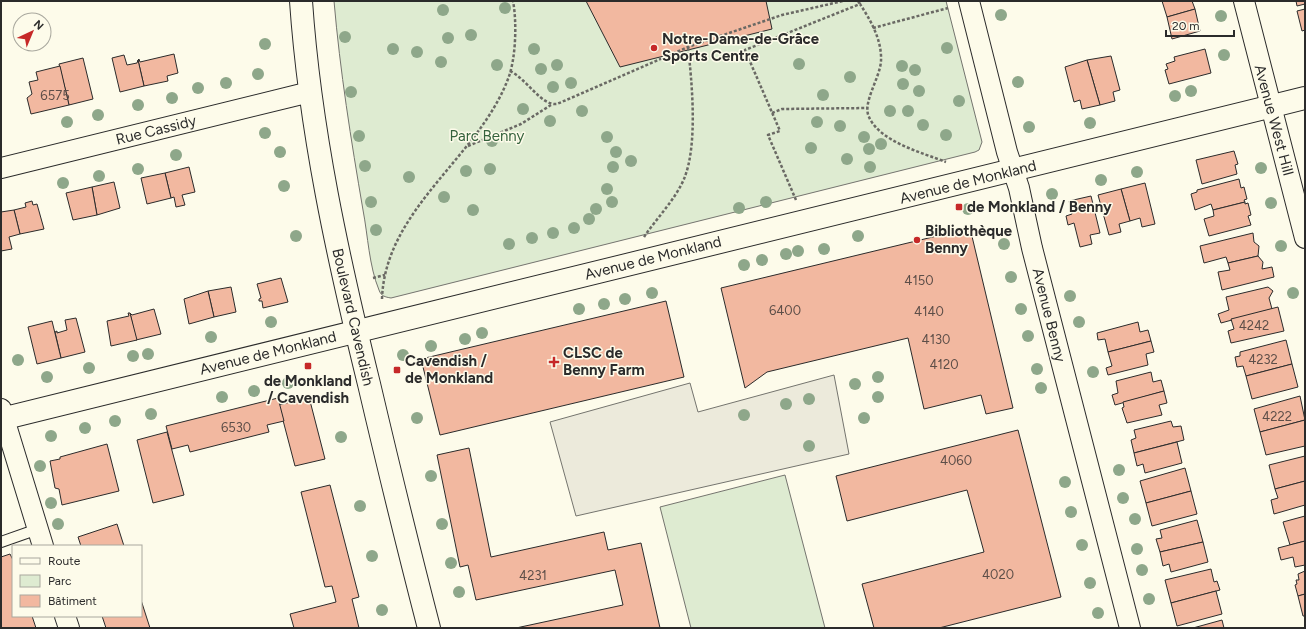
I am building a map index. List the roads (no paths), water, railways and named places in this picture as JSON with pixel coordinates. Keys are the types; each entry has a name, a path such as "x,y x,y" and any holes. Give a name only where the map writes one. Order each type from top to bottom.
{"street":[{"name":"Boulevard Cavendish","path":"301,1 310,92 328,204 356,331 428,628"},
{"name":"Avenue West Hill","path":"1244,1 1305,238"},
{"name":"Avenue Benny","path":"961,4 1019,188 1032,248 1130,628"},
{"name":"Rue Cassidy","path":"1,168 310,92"},
{"name":"Avenue de Monkland","path":"2,415 356,331 1013,171 1305,98"},
{"path":"2,415 41,538"},
{"path":"66,617 69,628"}],"lane":[{"path":"1,542 41,538"}],"place":[{"name":"Notre-Dame-de-Grâce Sports Centre","path":"654,48"},
{"name":"de Monkland / Benny","path":"959,207"},
{"name":"Bibliothèque Benny","path":"917,240"},
{"name":"CLSC de Benny Farm","path":"554,362"},
{"name":"de Monkland / Cavendish","path":"308,366"},
{"name":"Cavendish / de Monkland","path":"397,370"}],"park label":[{"name":"Parc Benny","path":"487,136"}]}
